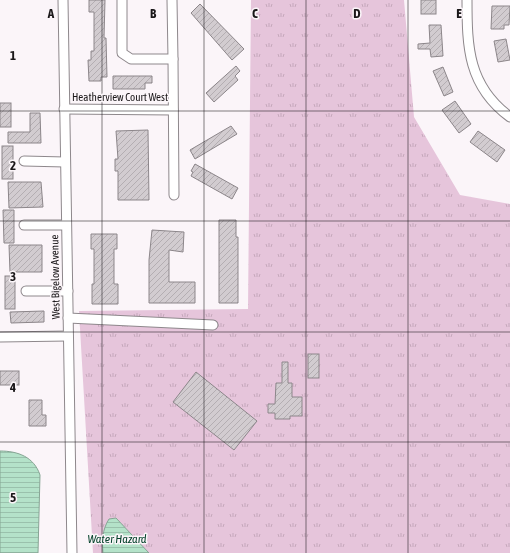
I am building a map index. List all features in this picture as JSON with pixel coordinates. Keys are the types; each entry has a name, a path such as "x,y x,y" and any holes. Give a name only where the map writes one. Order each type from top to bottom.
{"street":[{"name":"West Bigelow Avenue","path":"63,0 72,553"},
{"path":"122,0 122,53 124,56 131,59 173,59"},
{"name":"Heatherview Court West","path":"64,109 173,110 172,0"},
{"path":"467,0 467,39 473,67 489,96 510,117"},
{"path":"173,110 174,195"},
{"path":"24,161 65,162"},
{"path":"24,225 66,225"},
{"path":"26,291 68,291"},
{"path":"68,318 213,325"},
{"path":"0,337 68,336"}],"green space":[{"path":"251,0 404,0 414,117 460,195 510,204 510,553 93,553 79,311 248,309"}],"water":[{"path":"0,451 13,452 29,459 34,464 40,475 38,553 0,553"},
{"name":"Water Hazard","path":"116,518 149,553 103,553 105,527 109,519"}],"building":[{"path":"89,0 105,0 104,38 106,38 107,77 101,77 101,81 89,81 88,60 91,60 91,51 94,51 94,12 89,12"},
{"path":"421,0 436,0 436,14 421,14"},
{"path":"200,4 244,49 232,60 191,13"},
{"path":"492,6 510,6 509,25 504,25 504,29 491,29"},
{"path":"429,25 441,25 443,56 431,57 430,49 418,49 418,44 430,43"},
{"path":"506,39 510,60 498,62 494,41"},
{"path":"236,66 240,71 235,76 238,80 214,102 206,93"},
{"path":"443,67 453,92 444,96 433,71"},
{"path":"113,76 152,76 152,83 145,83 145,89 113,89"},
{"path":"455,101 471,124 459,133 442,110"},
{"path":"0,103 11,103 11,127 0,127"},
{"path":"30,113 40,113 41,143 8,143 8,132 30,132"},
{"path":"231,126 237,134 195,159 190,150"},
{"path":"148,130 149,200 118,200 118,171 115,171 115,159 118,159 116,131"},
{"path":"478,131 505,150 497,162 470,142"},
{"path":"2,146 13,146 13,179 2,179"},
{"path":"195,164 238,188 232,199 191,176 193,172 191,171"},
{"path":"8,182 41,182 43,207 9,208"},
{"path":"3,210 14,210 14,243 4,243"},
{"path":"219,220 236,220 236,237 238,237 238,303 219,303"},
{"path":"152,230 184,232 183,252 169,250 169,282 195,282 195,303 149,303 149,260"},
{"path":"91,234 117,234 117,249 114,249 114,284 118,284 118,304 92,304 92,284 94,284 94,249 91,249"},
{"path":"9,245 42,245 42,272 10,272"},
{"path":"5,276 15,276 15,309 5,309"},
{"path":"44,311 44,322 11,323 10,312"},
{"path":"308,354 319,354 319,378 308,378"},
{"path":"282,362 288,362 288,383 292,383 292,397 302,397 302,416 290,416 290,419 275,419 275,413 268,413 268,404 275,404 276,383 282,383"},
{"path":"0,371 19,371 19,385 0,385"},
{"path":"196,372 257,421 234,450 173,402"},
{"path":"29,400 42,400 42,415 46,415 46,426 29,426"}]}
